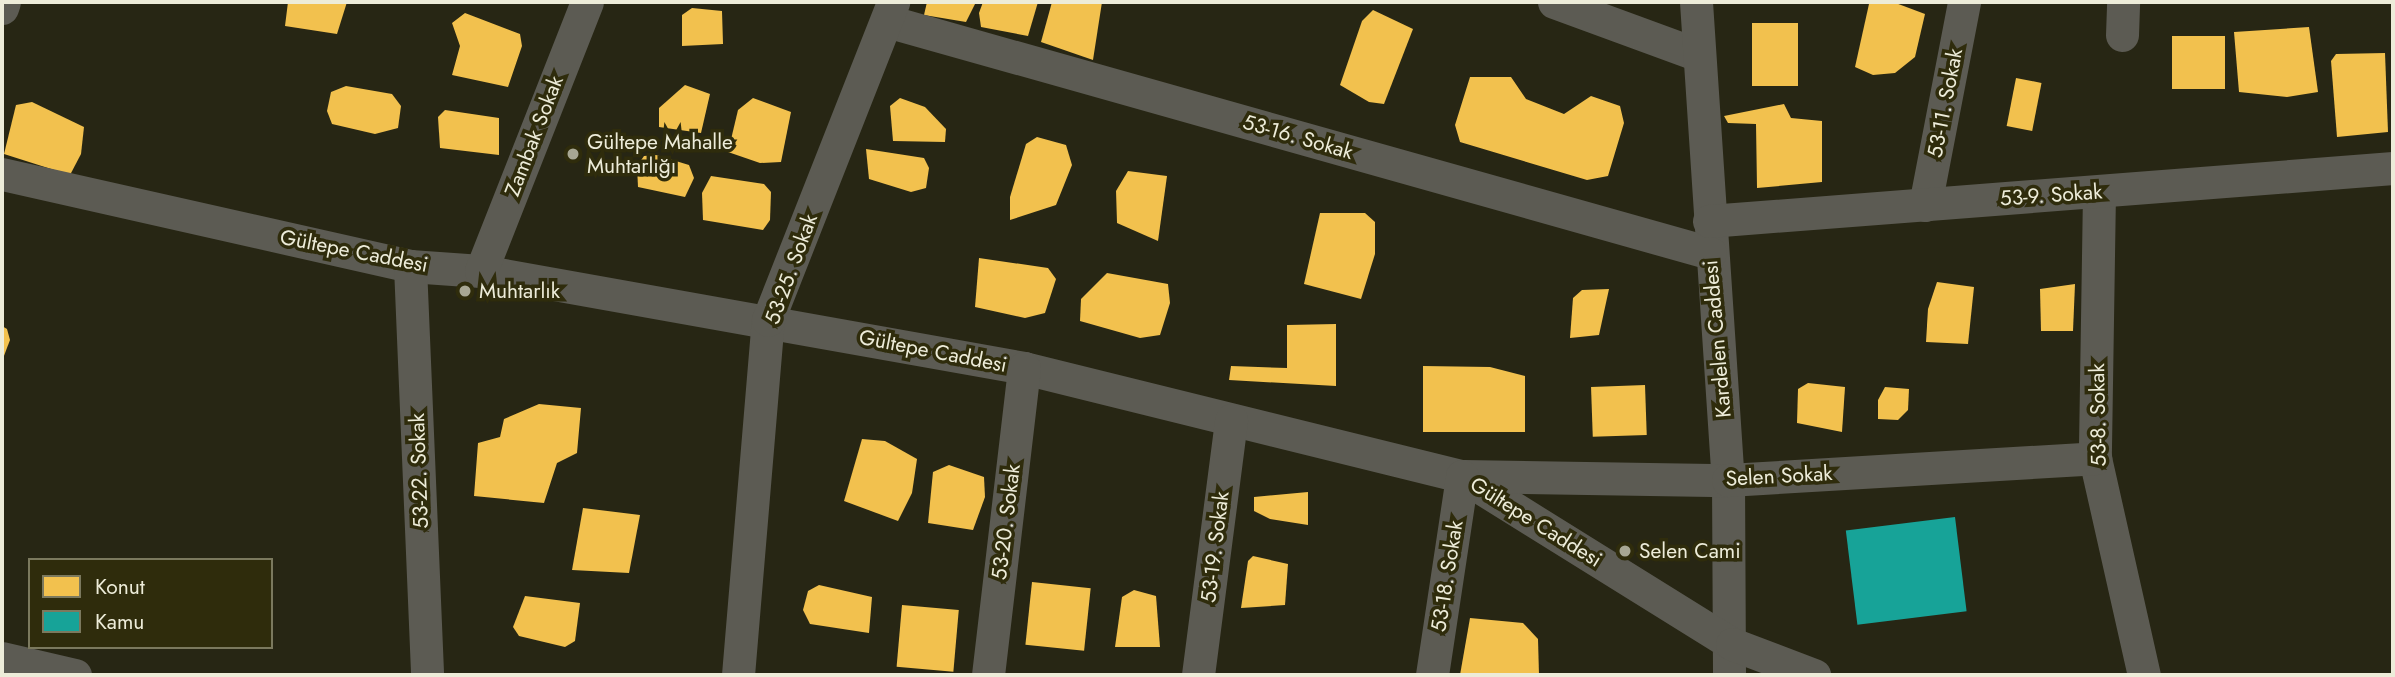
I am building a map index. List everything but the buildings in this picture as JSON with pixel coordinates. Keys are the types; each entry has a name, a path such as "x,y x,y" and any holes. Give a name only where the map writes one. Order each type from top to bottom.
{"street":[{"path":"2,8 4,2"},
{"path":"1554,2 1699,55"},
{"name":"Kardelen Caddesi","path":"1696,2 1709,237 1728,480 1730,660"},
{"name":"53-11. Sokak","path":"1925,205 1964,2"},
{"path":"2122,35 2123,2"},
{"name":"Zambak Sokak","path":"481,271 582,3"},
{"name":"53-16. Sokak","path":"890,11 1709,237"},
{"name":"53-25. Sokak","path":"738,675 768,320 890,11"},
{"name":"53-9. Sokak","path":"1709,237 1925,205 2393,168"},
{"name":"Gültepe Caddesi","path":"2,174 410,266 481,271 768,320 1024,368 1462,476 1730,660 1814,675"},
{"name":"53-8. Sokak","path":"2099,192 2095,458 2144,675"},
{"name":"53-22. Sokak","path":"410,266 428,675"},
{"name":"53-20. Sokak","path":"988,675 1024,368"},
{"name":"53-19. Sokak","path":"1198,675 1231,420"},
{"name":"Selen Sokak","path":"1462,476 1728,480 2095,458"},
{"name":"53-18. Sokak","path":"1432,675 1462,476"},
{"path":"2,657 75,675"}],"place":[{"name":"Gültepe Mahalle Muhtarlığı","path":"573,154"},
{"name":"Muhtarlık","path":"465,291"},
{"name":"Selen Cami","path":"1625,551"}]}
